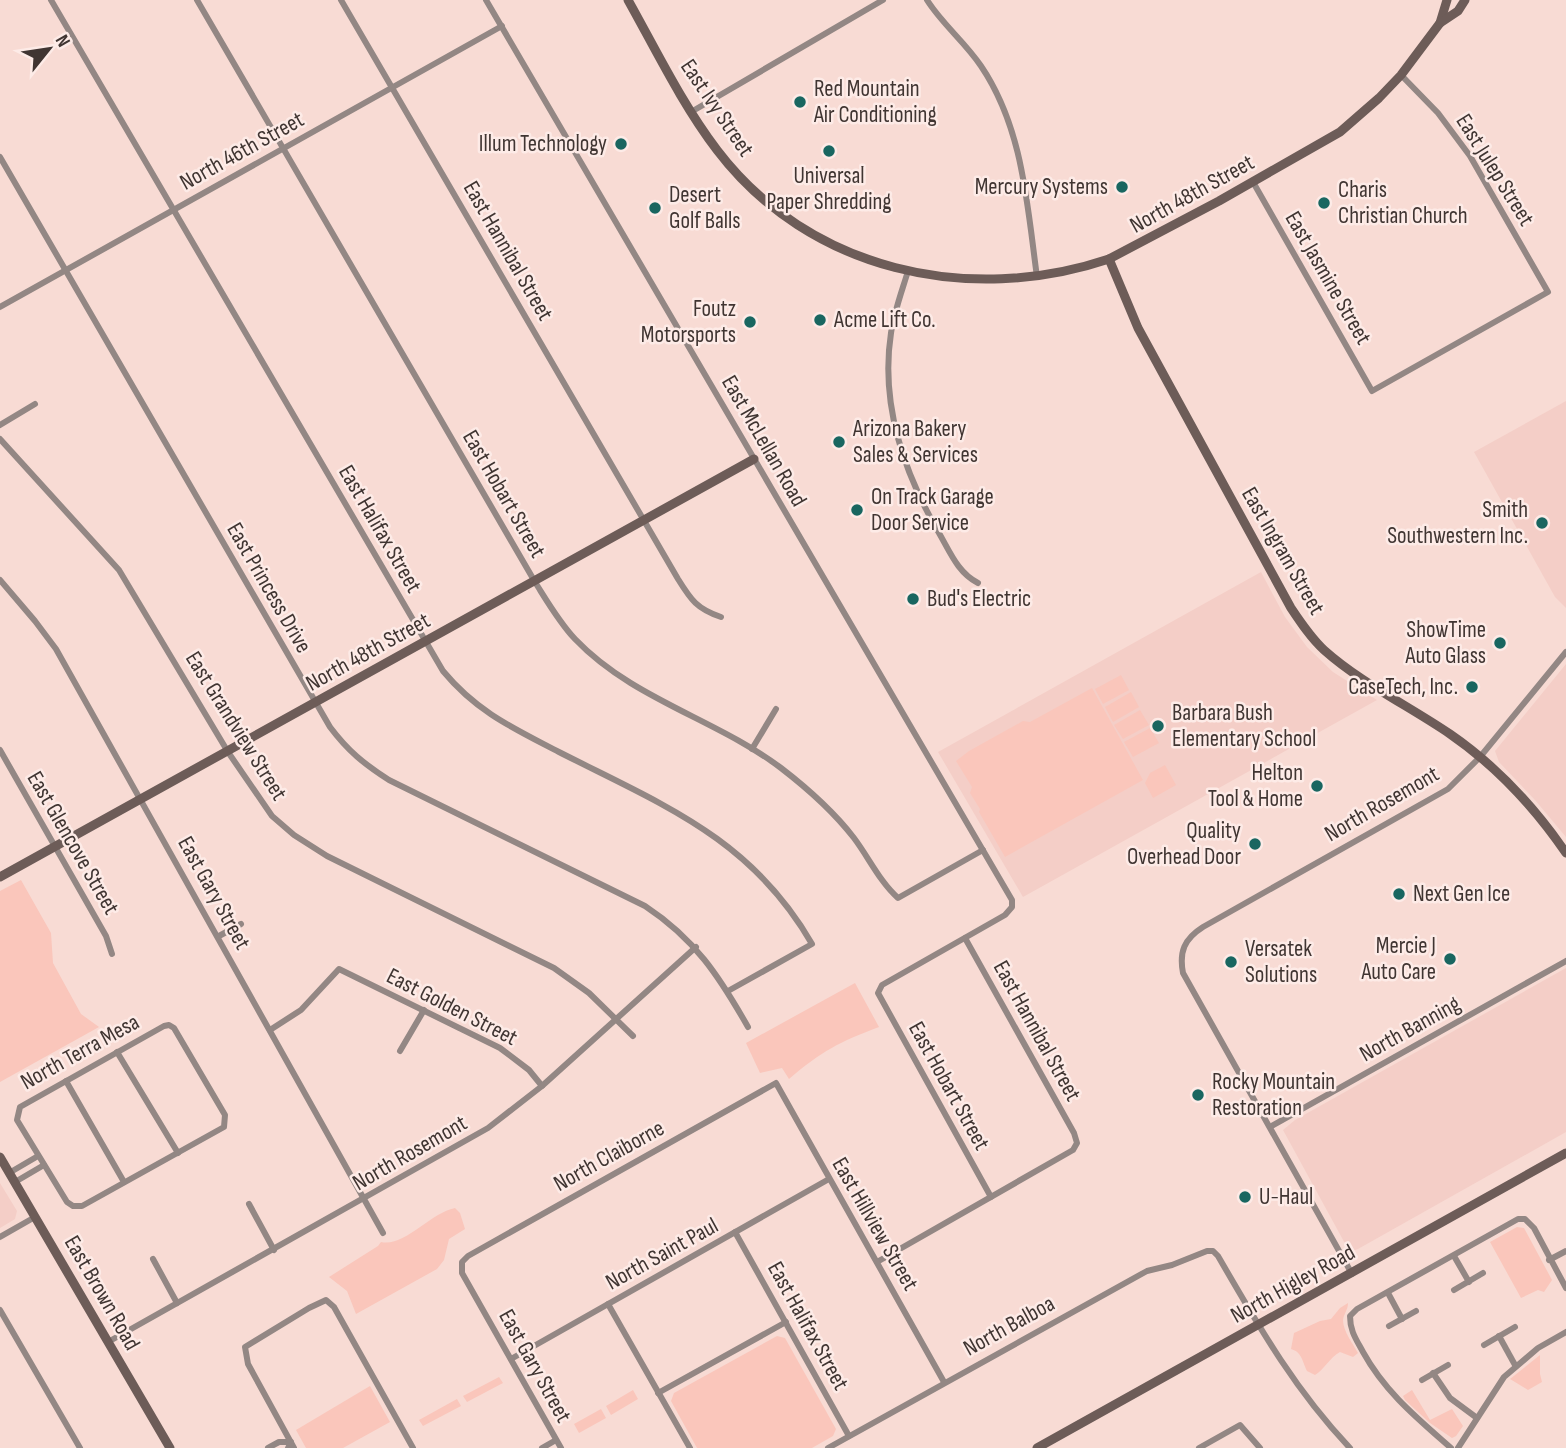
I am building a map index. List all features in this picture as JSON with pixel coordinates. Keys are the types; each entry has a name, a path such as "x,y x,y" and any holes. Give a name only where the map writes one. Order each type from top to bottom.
{"street":[{"name":"East Halifax Street","path":"51,0 443,671 475,705 683,816 722,840 773,887 812,944 728,991"},
{"name":"East Hobart Street","path":"197,0 535,582 574,638 616,674 660,701 728,734 781,768 834,815 854,837 889,890 898,898 983,850"},
{"name":"East Hannibal Street","path":"341,0 692,600 704,611 721,617"},
{"name":"East McLellan Road","path":"486,0 1012,900 1012,907 1005,915 965,938"},
{"name":"East Ivy Street","path":"628,0 691,112 718,151 755,192 819,238 862,258 908,271"},
{"path":"691,112 883,0"},
{"path":"927,0 982,67 1002,103 1022,167 1037,277"},
{"name":"North 48th Street","path":"1440,23 1447,0"},
{"name":"North 48th Street","path":"908,271 962,280 1004,281 1076,269 1109,259 1253,182 1339,132 1370,107 1401,75 1440,23 1458,11 1465,0"},
{"name":"North 46th Street","path":"0,307 502,26"},
{"name":"East Julep Street","path":"1372,391 1548,292 1469,156 1438,113 1401,75"},
{"name":"East Princess Drive","path":"0,157 330,727 360,761 389,780 645,906 696,947 728,991 748,1027"},
{"name":"East Jasmine Street","path":"1253,182 1372,391"},
{"name":"East Ingram Street","path":"1109,259 1141,335 1305,629 1345,666 1480,757 1535,812 1566,853"},
{"path":"908,271 891,331 888,359 893,418 909,478 959,568 967,577 978,583"},
{"path":"0,425 35,404"},
{"name":"East Grandview Street","path":"0,439 119,570 228,751 272,816 314,849 554,968 589,993 633,1036"},
{"name":"North 48th Street","path":"0,877 754,459"},
{"name":"East Gary Street","path":"0,580 36,621 56,649 383,1233"},
{"name":"North Rosemont","path":"1270,1127 1184,973 1181,959 1183,947 1191,935 1203,927 1448,789 1480,757 1566,652"},
{"path":"752,749 776,709"},
{"name":"East Glencove Street","path":"0,750 107,936 112,954"},
{"path":"219,936 241,924"},
{"name":"East Hobart Street","path":"965,938 882,985 878,993 991,1197"},
{"name":"East Hannibal Street","path":"965,938 1074,1133 1077,1143 1073,1150 991,1197"},
{"name":"North Rosemont","path":"108,1342 488,1128 542,1086 696,947"},
{"name":"North Banning","path":"1270,1127 1566,961"},
{"name":"East Golden Street","path":"270,1030 301,1010 339,969 515,1058 542,1086"},
{"path":"400,1051 424,1010"},
{"name":"North Terra Mesa","path":"38,1156 17,1120 16,1114 20,1107 164,1026 174,1028 225,1115 224,1127 82,1206 73,1206 67,1202 44,1165"},
{"path":"117,1052 178,1153"},
{"path":"65,1081 124,1182"},
{"name":"East Hillview Street","path":"776,1083 944,1382"},
{"name":"North Claiborne","path":"461,1262 467,1256 776,1083"},
{"path":"1270,1127 1352,1274"},
{"name":"North Higley Road","path":"1044,1446 1566,1153"},
{"path":"9,1173 38,1156 44,1165 15,1182"},
{"name":"East Brown Road","path":"0,1157 170,1448"},
{"name":"North Saint Paul","path":"511,1359 829,1179"},
{"path":"877,1262 991,1197"},
{"path":"248,1204 274,1250"},
{"path":"0,1237 35,1217"},
{"path":"1451,1448 1391,1393 1372,1368 1350,1329 1350,1316 1518,1219 1525,1219 1534,1228 1566,1288"},
{"name":"East Halifax Street","path":"735,1232 849,1436"},
{"name":"North Balboa","path":"828,1448 1146,1270 1171,1265 1208,1251 1213,1251 1258,1325"},
{"path":"1549,1260 1566,1251"},
{"path":"1454,1256 1468,1282"},
{"path":"153,1259 177,1303"},
{"name":"East Gary Street","path":"461,1262 462,1273 561,1448"},
{"path":"1454,1290 1483,1273"},
{"path":"1388,1293 1402,1319"},
{"path":"291,1446 248,1364 244,1351 248,1344 326,1300 334,1307 413,1448"},
{"path":"608,1304 690,1448"},
{"path":"0,1310 80,1448"},
{"path":"1388,1326 1416,1311"},
{"path":"658,1393 786,1322"},
{"path":"1258,1325 1298,1389 1350,1448"},
{"path":"1483,1345 1515,1327"},
{"path":"1458,1448 1504,1377 1515,1365 1566,1332"},
{"path":"1500,1336 1515,1365"},
{"path":"1422,1380 1448,1365"},
{"path":"1433,1373 1450,1398 1476,1418"},
{"path":"1199,1448 1240,1425 1259,1448"},
{"path":"542,1448 556,1440"},
{"path":"268,1448 279,1441 291,1446"}],"shaded area":[{"name":"Smith Southwestern Inc.","path":"1566,401 1566,608 1555,597 1474,452"},
{"name":"Barbara Bush Elementary School","path":"1261,572 1285,617 1307,647 1333,672 1377,700 1023,897 938,752"},
{"path":"1566,664 1566,837 1499,762 1495,751"},
{"path":"1121,675 1129,690 1103,704 1095,689"},
{"path":"1092,688 1143,780 1005,857 979,812 980,809 970,793 972,787 956,761 1023,721 1030,722"},
{"path":"1131,692 1139,707 1113,722 1105,707"},
{"path":"1140,710 1149,725 1123,739 1114,725"},
{"path":"1150,728 1159,743 1133,757 1124,742"},
{"path":"1165,765 1176,785 1153,798 1145,783 1150,773"},
{"path":"21,880 51,933 53,963 81,1014 99,1027 0,1082 0,891"},
{"path":"1566,968 1566,1132 1358,1249 1348,1249 1283,1130 1295,1120"},
{"path":"855,983 879,1027 831,1048 789,1079 782,1068 760,1073 746,1043"},
{"path":"0,1183 17,1211 15,1219 0,1228"},
{"path":"455,1208 460,1213 465,1229 449,1239 444,1260 437,1269 356,1314 347,1291 329,1277 381,1242 399,1240 436,1216"},
{"path":"1517,1227 1524,1228 1552,1280 1544,1292 1538,1290 1521,1298 1490,1242"},
{"path":"1348,1303 1343,1324 1358,1353 1353,1357 1340,1352 1315,1375 1307,1371 1300,1355 1291,1349 1294,1333 1331,1319"},
{"path":"777,1336 785,1338 836,1429 833,1436 812,1448 697,1448 671,1401 674,1393"},
{"path":"1540,1355 1542,1382 1528,1390 1510,1379"},
{"path":"499,1377 503,1383 467,1402 463,1396"},
{"path":"370,1386 390,1422 343,1448 306,1448 296,1430"},
{"path":"633,1390 638,1399 611,1415 606,1406"},
{"path":"1412,1390 1430,1420 1452,1409 1463,1426 1456,1436 1452,1438 1430,1423 1405,1400 1403,1396"},
{"path":"457,1399 461,1406 423,1426 419,1420"},
{"path":"601,1409 606,1418 579,1433 574,1424"}],"place":[{"name":"Red Mountain Air Conditioning","path":"800,102"},
{"name":"Illum Technology","path":"621,144"},
{"name":"Universal Paper Shredding","path":"829,151"},
{"name":"Mercury Systems","path":"1122,187"},
{"name":"Charis Christian Church","path":"1324,203"},
{"name":"Desert Golf Balls","path":"655,208"},
{"name":"Acme Lift Co.","path":"820,320"},
{"name":"Foutz Motorsports","path":"750,322"},
{"name":"Arizona Bakery Sales & Services","path":"839,442"},
{"name":"On Track Garage Door Service","path":"857,510"},
{"name":"Smith Southwestern Inc.","path":"1542,523"},
{"name":"Bud's Electric","path":"913,599"},
{"name":"ShowTime Auto Glass","path":"1500,643"},
{"name":"CaseTech, Inc.","path":"1472,687"},
{"name":"Barbara Bush Elementary School","path":"1158,726"},
{"name":"Helton Tool & Home","path":"1317,786"},
{"name":"Quality Overhead Door","path":"1255,844"},
{"name":"Next Gen Ice","path":"1399,894"},
{"name":"Mercie J Auto Care","path":"1450,959"},
{"name":"Versatek Solutions","path":"1231,962"},
{"name":"Rocky Mountain Restoration","path":"1198,1095"},
{"name":"U-Haul","path":"1245,1197"}]}
